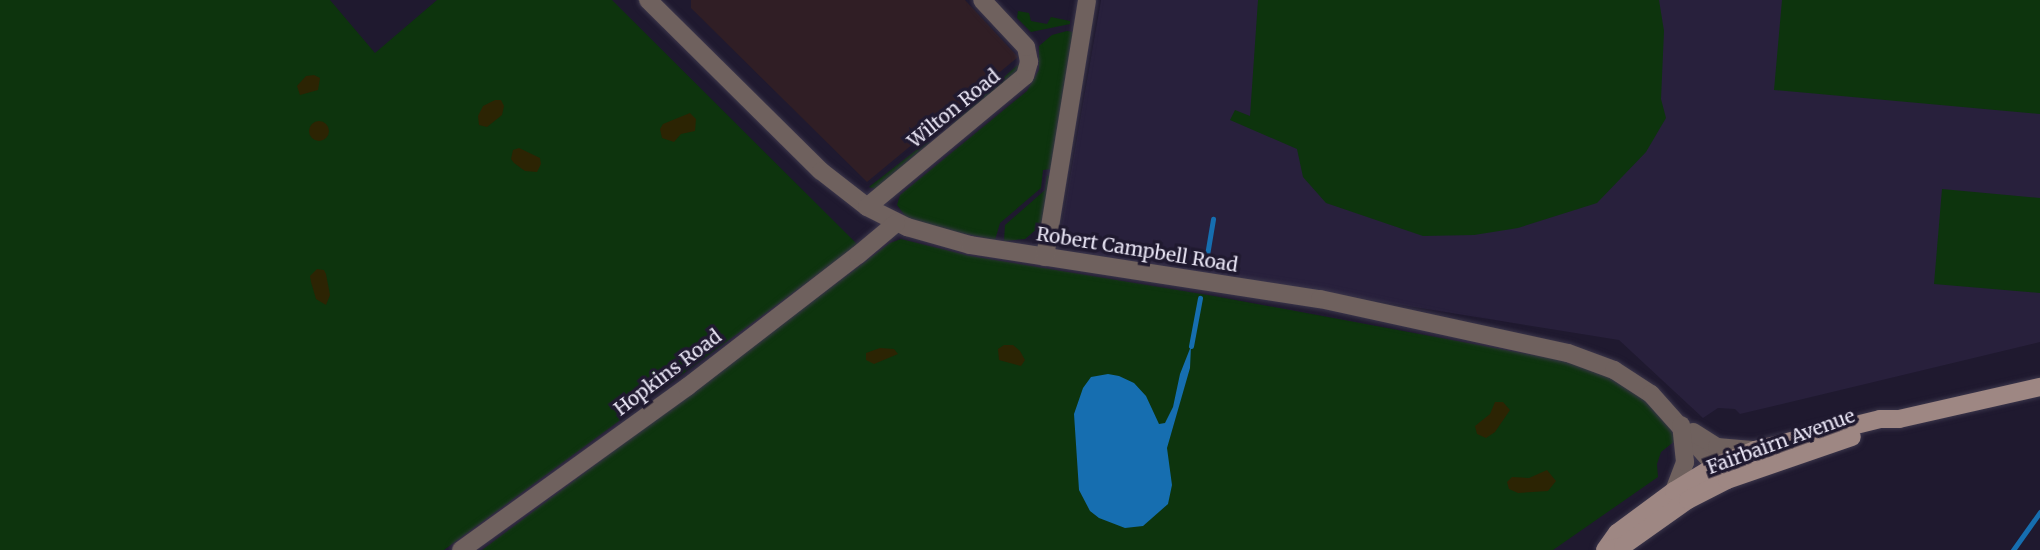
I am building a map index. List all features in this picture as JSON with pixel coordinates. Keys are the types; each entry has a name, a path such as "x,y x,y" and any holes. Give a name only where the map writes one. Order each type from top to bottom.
{"main road":[{"name":"Fairbairn Avenue","path":"1606,550 1617,533 1674,491 1715,466 1755,450 1880,419 1899,419 2040,387"},
{"name":"Fairbairn Avenue","path":"1606,550 1623,545 1688,500 1727,480 1839,440 1880,430 1899,419"}],"street":[{"name":"Robert Campbell Road","path":"648,0 790,143 867,207 896,223 955,242 1320,299 1568,353 1614,370 1651,394 1727,480"},
{"name":"Wilton Road","path":"867,207 1025,76 1029,62 1026,47 982,0"},
{"path":"1045,257 1087,0"},
{"name":"Hopkins Road","path":"461,550 687,387 858,256 896,223"},
{"name":"Robert Campbell Road","path":"1681,425 1717,446 1755,450"},
{"path":"1674,491 1685,462 1681,425"}],"shaded area":[{"path":"691,0 965,0 1018,57 867,182 691,8"},
{"path":"1101,0 2040,0 2040,342 1740,414 1735,409 1718,408 1703,418 1619,340 1080,253 1064,241 1061,230"}],"green space":[{"path":"0,0 330,0 375,53 437,0 612,0 858,245 444,550 0,550"},
{"path":"1258,0 1659,0 1664,31 1661,99 1666,118 1646,152 1597,203 1518,228 1474,235 1423,236 1326,203 1303,177 1297,149 1230,120 1235,110 1250,116"},
{"path":"1782,0 2040,0 2040,114 1774,90"},
{"path":"1018,11 1029,13 1031,21 1047,24 1051,17 1070,21 1070,24 1031,32 1017,18"},
{"path":"1073,32 1051,169 1043,170 1041,188 1000,223 995,240 942,229 906,217 897,205 900,195 1027,91 1039,70 1039,46 1052,35"},
{"path":"1022,61 1021,70 948,128"},
{"path":"931,141 876,189 869,187 924,144"},
{"path":"1047,175 1050,177 1044,217 1039,227 1025,239 1004,241 1005,225 1045,190"},
{"path":"1942,189 2040,198 2040,293 1934,284"},
{"path":"901,239 970,256 1214,296 1576,363 1611,375 1645,399 1668,424 1676,440 1661,452 1657,464 1658,477 1553,550 482,550 890,243"}],"sand":[{"path":"314,75 320,78 318,90 300,95 297,86 306,76"},
{"path":"501,100 504,106 502,115 487,127 479,125 478,116 483,106"},
{"path":"690,113 696,119 695,131 681,134 674,142 662,138 660,129 663,124"},
{"path":"319,121 326,124 329,131 326,138 319,141 312,138 309,131 312,124"},
{"path":"519,148 540,158 541,164 537,172 525,171 511,159 513,150"},
{"path":"317,269 324,270 326,274 330,295 326,305 316,299 311,282 310,276"},
{"path":"1004,345 1013,345 1020,351 1025,360 1021,366 999,360 998,349"},
{"path":"880,348 894,349 898,354 874,364 866,360 866,353"},
{"path":"1495,402 1503,402 1510,410 1495,432 1486,438 1477,434 1475,426 1490,414"},
{"path":"1547,470 1556,481 1548,491 1518,493 1509,489 1507,482 1512,477 1529,478"}],"water":[{"path":"1191,346 1190,368 1167,448 1172,485 1168,504 1143,526 1125,528 1099,518 1090,511 1079,490 1074,414 1083,388 1091,377 1108,374 1119,376 1134,383 1146,396 1159,424 1165,423 1173,407 1180,374"}],"waterway":[{"path":"1205,267 1213,219"},
{"path":"1191,346 1200,298"},
{"path":"2013,550 2040,512"}]}
